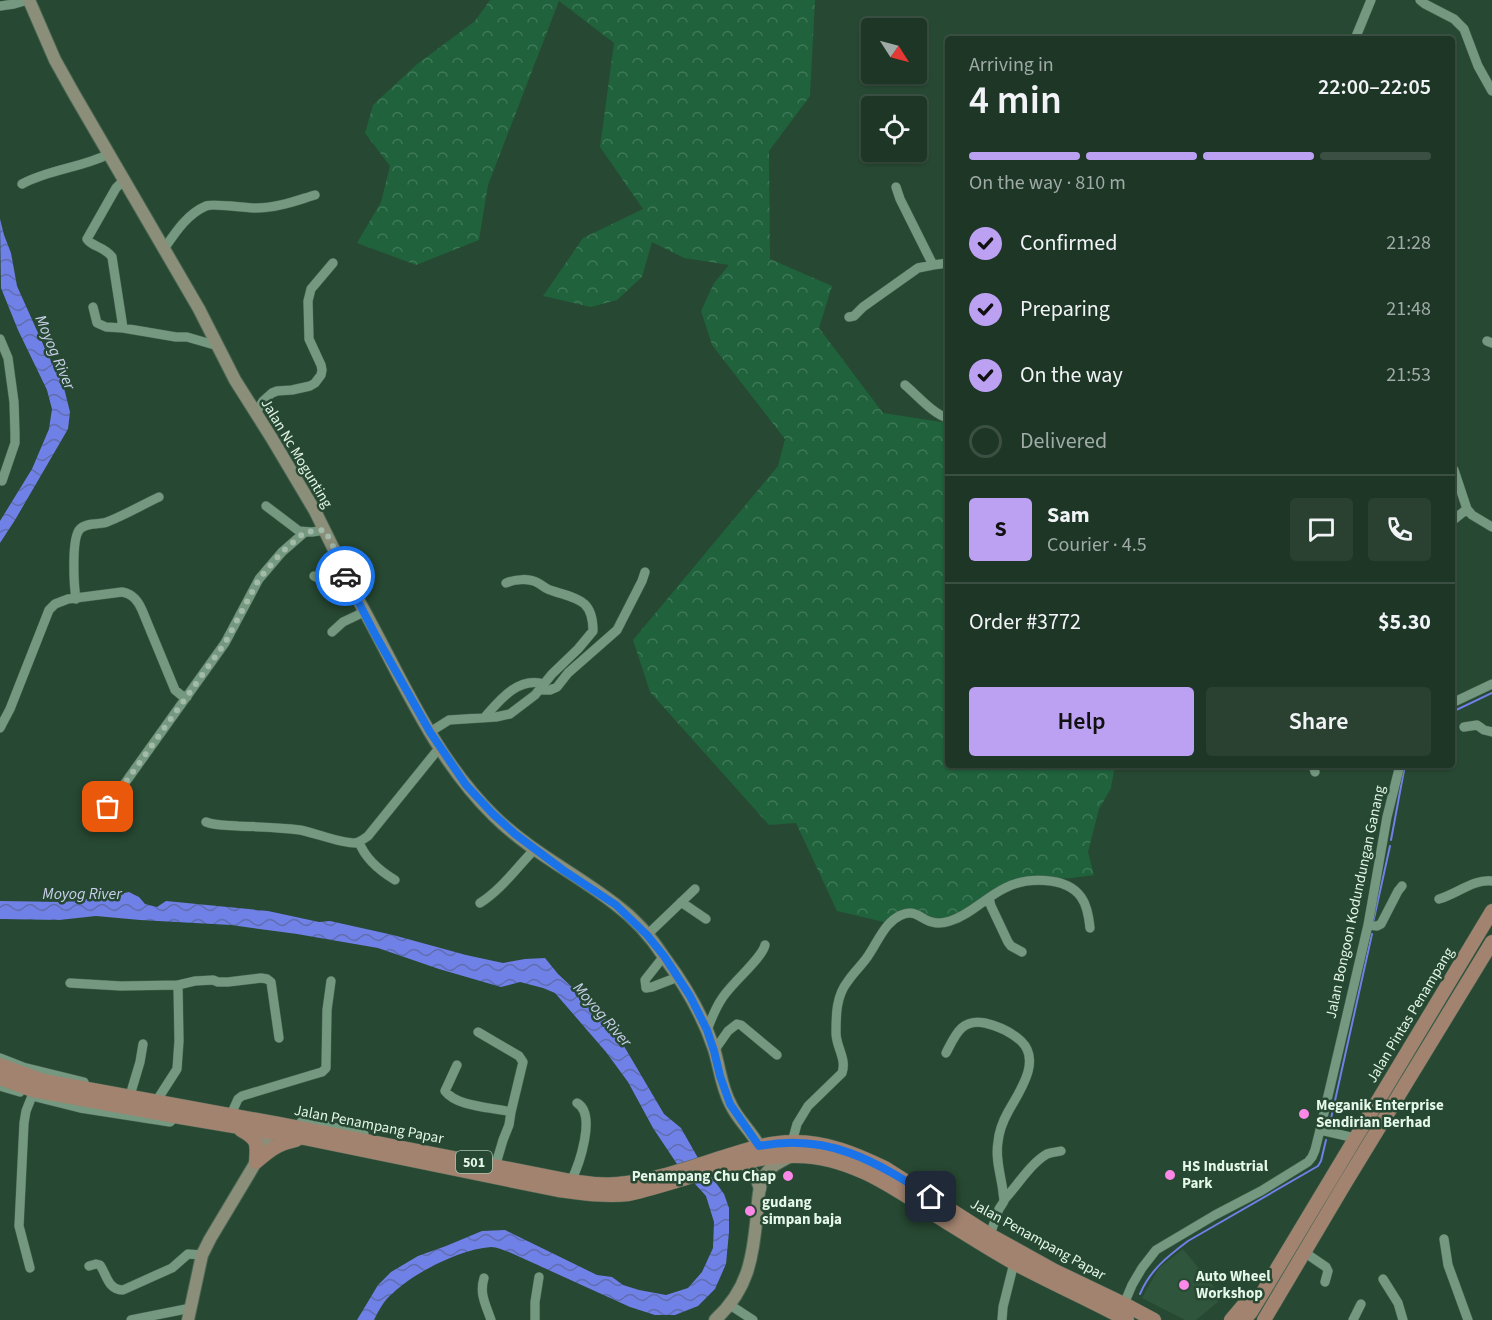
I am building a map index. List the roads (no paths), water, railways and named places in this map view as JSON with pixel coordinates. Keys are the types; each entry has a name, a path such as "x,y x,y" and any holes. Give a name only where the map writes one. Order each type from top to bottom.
{"main road":[{"name":"Jalan Pintas Penampang","path":"1244,1320 1251,1312 1492,911"},
{"name":"Jalan Pintas Penampang","path":"1264,1320 1492,942"},
{"name":"Jalan Penampang Papar","path":"0,1065 44,1081 273,1128 380,1143 571,1181 615,1185 672,1178"},
{"name":"Jalan Penampang Papar","path":"0,1078 32,1090 236,1127 273,1128 304,1138 558,1190 594,1195 629,1194 727,1161 759,1146 792,1149 840,1163 891,1185 1014,1263 1128,1320"},
{"path":"236,1127 255,1140 256,1162"},
{"path":"256,1162 269,1150 304,1138"},
{"name":"Jalan Penampang Papar","path":"727,1161 744,1163 813,1143 836,1148 866,1159 903,1179 990,1234 1154,1320"},
{"path":"1231,1320 1257,1289 1266,1287"}],"street":[{"path":"0,6 29,0"},
{"name":"Jalan Nc Mogunting","path":"29,0 56,60 199,309 235,380 325,530 347,580 430,732 459,776 493,814 563,870 616,905 647,935 664,956 690,996 707,1030 730,1104 759,1146"},
{"path":"1356,36 1371,0"},
{"path":"1420,0 1454,19 1464,29 1478,66 1492,92"},
{"path":"22,184 43,174 86,164 109,154"},
{"path":"123,328 112,257 108,250 89,243 87,239 116,188 125,179"},
{"path":"896,187 900,200 933,265"},
{"path":"164,249 186,220 208,204 240,208 278,206 315,195"},
{"path":"256,413 263,401 272,393 310,386 321,375 321,365 309,339 308,301 311,289 333,263"},
{"path":"849,317 854,316 918,268 945,263"},
{"path":"93,307 97,323 106,327 187,337 218,346"},
{"path":"0,339 8,358 14,402 15,434 15,443 3,481"},
{"path":"905,385 932,409 945,417"},
{"path":"1455,473 1467,508 1472,515 1492,527"},
{"path":"76,599 74,582 76,537 79,530 86,525 106,522 159,497"},
{"path":"266,506 299,531 325,530"},
{"path":"1455,518 1467,508"},
{"path":"95,825 225,643 259,579 282,552 305,532"},
{"path":"484,718 497,703 517,687 531,682 550,690 557,687 568,673 617,630 645,572"},
{"path":"314,576 327,583 347,580"},
{"path":"430,732 449,720 510,714 536,695 552,674 593,631 592,616 582,602 550,590 536,581 513,580 506,583"},
{"path":"0,728 10,709 49,610 61,601 122,592 135,599 142,610 175,690 187,697"},
{"path":"332,632 343,622 364,612"},
{"path":"1455,702 1492,684"},
{"path":"1464,727 1477,725 1492,732"},
{"path":"206,822 286,828 337,840 359,842 368,836 440,747"},
{"name":"Jalan Bongoon Kodundungan Ganang","path":"1124,1304 1142,1268 1156,1250 1261,1191 1308,1162 1312,1157 1368,925 1387,817 1399,768"},
{"path":"359,842 373,862 395,880"},
{"path":"480,903 490,897 535,849"},
{"path":"715,1320 730,1305 747,1273 760,1189 765,1175 792,1149 796,1124 808,1106 842,1073 843,1058 836,1035 838,1000 844,987 889,924 896,918 913,912 932,922 941,923 962,915 1004,888 1025,881 1050,881 1073,889 1083,900 1090,928"},
{"path":"1439,899 1478,882 1492,881"},
{"path":"1368,925 1381,924 1402,886"},
{"path":"647,935 695,889"},
{"path":"989,898 1008,942 1022,952"},
{"path":"681,903 706,919"},
{"path":"707,1030 720,1000 756,959 765,945"},
{"path":"664,956 645,980 646,988 678,976"},
{"path":"70,983 121,986 178,985 195,981 228,982 267,979 271,982 279,1038"},
{"path":"233,1110 237,1099 242,1096 322,1072 326,1068 327,1010 331,981"},
{"path":"159,1097 177,1069 180,1041 178,985"},
{"path":"946,1053 959,1030 965,1025 979,1023 1009,1032 1026,1046 1029,1052 1027,1076 1007,1113 998,1142 997,1158 1004,1200"},
{"path":"714,1051 731,1028 737,1024 777,1055"},
{"path":"478,1032 519,1056 523,1062 509,1125 495,1167"},
{"path":"131,1092 143,1044"},
{"path":"0,1058 23,1067 131,1092 340,1129 368,1136 380,1143"},
{"path":"457,1065 445,1090 450,1097 470,1104 511,1112"},
{"path":"0,1086 80,1108 171,1122 176,1116"},
{"path":"30,1269 19,1226 19,1216 24,1123 32,1096"},
{"path":"571,1181 578,1167 585,1138 584,1110 577,1103"},
{"path":"130,1320 189,1314 202,1256 273,1128"},
{"path":"1320,1130 1355,1138"},
{"path":"990,1234 1004,1200 1026,1172 1044,1156 1061,1151"},
{"path":"744,1163 756,1177 760,1189"},
{"path":"1443,1239 1448,1265 1468,1320"},
{"path":"1304,1252 1326,1268 1328,1274 1325,1282"},
{"path":"89,1266 100,1265 112,1287 123,1290 172,1268 188,1254 202,1256"},
{"path":"1002,1320 1014,1263"},
{"path":"535,1320 539,1277"},
{"path":"484,1278 481,1287 483,1301 491,1320"},
{"path":"1383,1279 1398,1303 1403,1320"},
{"path":"1353,1320 1361,1304"},
{"path":"730,1305 753,1320"}],"water":[{"path":"0,219 11,253 17,286 63,384 70,412 68,429 0,543 0,521 32,469 49,429 52,409 47,390 1,288"},
{"path":"129,892 139,897 145,904 157,907 166,901 268,911 319,922 330,921 503,963 545,958 558,974 605,1018 664,1114 681,1128 698,1158 724,1194 729,1208 726,1264 715,1289 698,1306 675,1315 655,1315 630,1307 509,1252 491,1247 453,1257 413,1277 390,1296 374,1320 357,1320 378,1285 391,1272 418,1256 482,1231 505,1230 597,1275 612,1277 623,1285 639,1290 666,1295 688,1288 702,1272 713,1248 714,1222 706,1196 677,1164 653,1128 628,1082 606,1052 555,993 543,988 520,982 501,987 378,948 231,925 96,916 59,920 0,919 0,901 65,902"}],"waterway":[{"path":"1455,711 1492,693"},
{"path":"1391,840 1404,768"},
{"path":"1373,923 1390,846"},
{"path":"1330,1123 1372,934"},
{"path":"1140,1294 1154,1271 1188,1241 1318,1166 1326,1140"}],"place":[{"name":"Meganik Enterprise Sendirian Berhad","path":"1304,1114"},
{"name":"HS Industrial Park","path":"1170,1175"},
{"name":"Penampang Chu Chap","path":"788,1176"},
{"name":"gudang simpan baja","path":"750,1211"},
{"name":"Auto Wheel Workshop","path":"1184,1285"}],"water label":[{"name":"Moyog River","path":"56,352"},
{"name":"Moyog River","path":"82,893"},
{"name":"Moyog River","path":"603,1014"}]}
